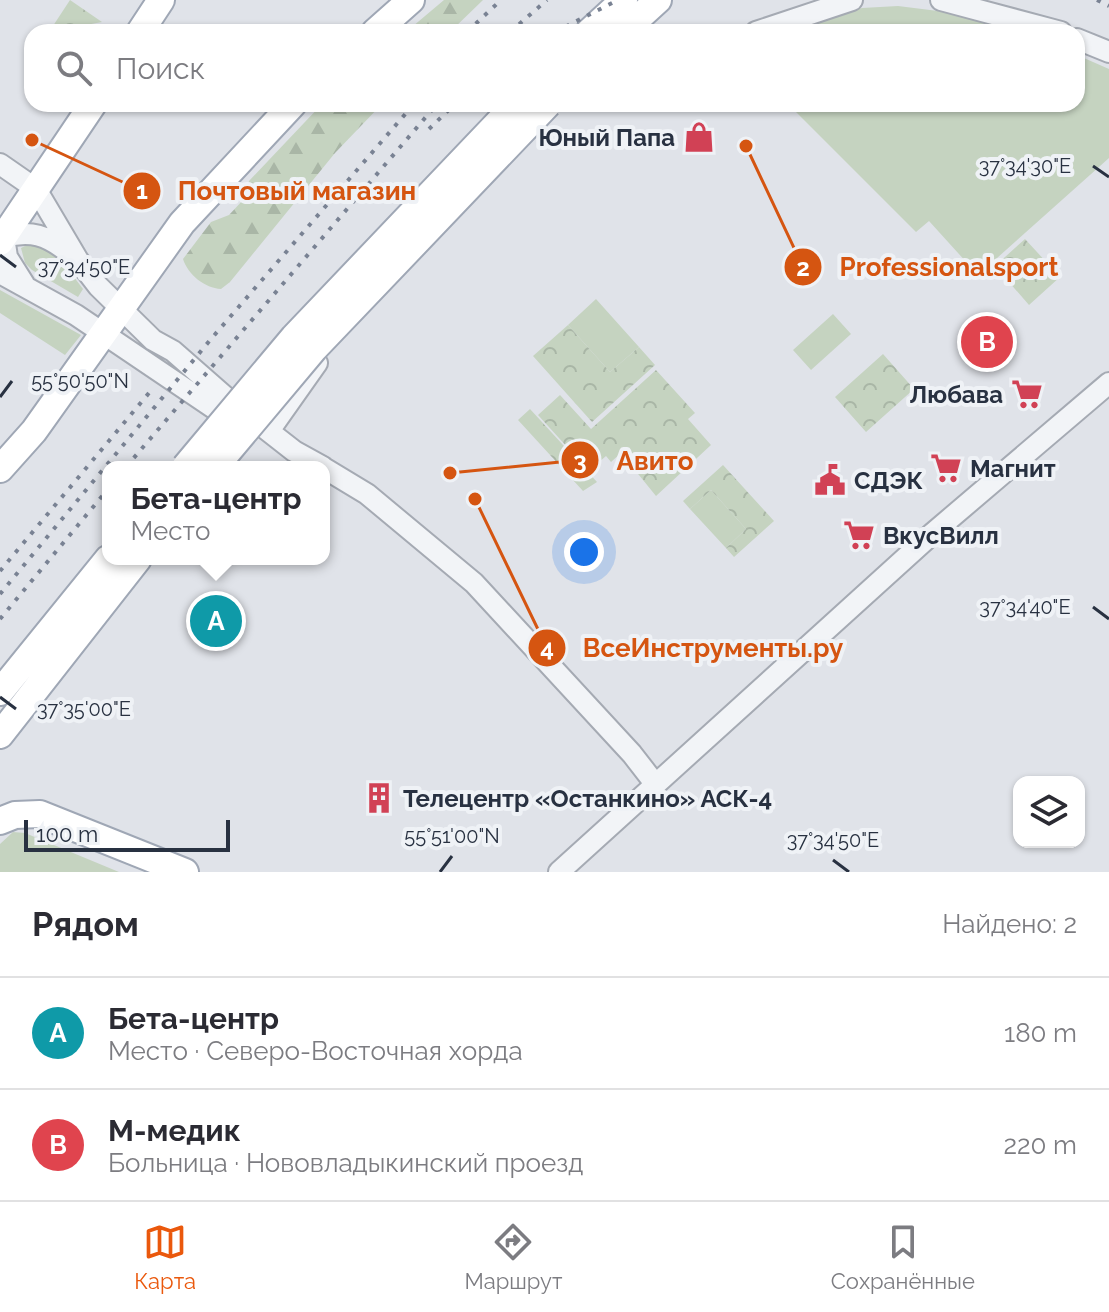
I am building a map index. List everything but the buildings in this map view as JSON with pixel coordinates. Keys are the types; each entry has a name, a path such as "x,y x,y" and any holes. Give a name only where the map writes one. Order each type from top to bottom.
{"main road":[{"path":"145,24 161,0"},
{"path":"384,24 411,0"},
{"path":"612,24 624,0"},
{"path":"620,24 658,0"},
{"path":"2,240 88,112"},
{"path":"0,469 34,431 182,223 286,112"},
{"path":"190,461 294,337 508,112"},
{"path":"220,461 314,349 540,112"},
{"path":"0,692 103,565"},
{"path":"0,735 133,565"},
{"path":"0,821 15,815 40,814 185,872"}],"street":[{"path":"616,24 642,0"},
{"path":"780,24 852,0"},
{"path":"941,0 1031,24"},
{"path":"1085,42 1109,52"},
{"path":"269,431 404,248 473,168 528,112"},
{"path":"0,164 36,189 78,260 153,340 173,351 269,431 314,461"},
{"path":"27,287 7,257 2,240 26,233 41,235 78,260"},
{"path":"0,273 102,334 221,413 240,416 269,431"},
{"path":"559,872 933,533 1106,392"},
{"path":"330,471 367,494 474,583 632,754 656,785"}],"green space":[{"path":"70,0 102,22 91,24 54,24"},
{"path":"444,0 483,0 458,24 416,24"},
{"path":"898,6 970,15 997,24 805,24 862,8"},
{"path":"1085,58 1109,69 1109,158 978,275 929,221 916,232 796,112 1085,112"},
{"path":"314,112 374,112 335,153 230,282 221,289 209,286 198,280 183,259 211,222 229,215 243,200 249,181"},
{"path":"1025,239 1060,277 1029,305 995,266"},
{"path":"31,243 55,252 83,289 78,297 25,263 21,248"},
{"path":"0,290 81,335 65,355 0,313"},
{"path":"596,299 639,347 610,372 568,325"},
{"path":"833,314 851,334 811,370 793,350"},
{"path":"568,325 610,372 639,347 655,365 592,422 533,356"},
{"path":"883,354 914,389 866,432 835,397"},
{"path":"656,370 695,413 688,419 711,445 656,496 621,453 611,462 606,456 589,471 538,415 560,395 591,429"},
{"path":"530,409 597,482 583,491 518,420"},
{"path":"723,465 774,521 734,557 726,548 746,529 711,490 690,509 683,501"},
{"path":"711,490 746,529 726,548 690,509"},
{"path":"13,832 25,833 119,872 0,872 0,844"}],"railway":[{"path":"476,24 501,0"},
{"path":"519,24 547,0"},
{"path":"571,24 618,0"},
{"path":"1097,0 1109,6"},
{"path":"110,461 407,112"},
{"path":"131,461 430,112"},
{"path":"429,129 447,112"},
{"path":"0,571 154,387"},
{"path":"0,594 102,471"},
{"path":"0,619 102,496"}],"place":[{"name":"Юный Папа","path":"699,137"},
{"name":"Почтовый магазин","path":"32,140"},
{"name":"Professionalsport","path":"746,146"},
{"name":"М-медик","path":"987,342"},
{"name":"Любава","path":"1027,394"},
{"name":"Магнит","path":"946,468"},
{"name":"Авито","path":"450,473"},
{"name":"СДЭК","path":"830,480"},
{"name":"ВсеИнструменты.ру","path":"475,499"},
{"name":"ВкусВилл","path":"859,535"},
{"name":"Бета-центр","path":"216,621"},
{"name":"Телецентр «Останкино» АСК-4","path":"379,798"}]}
